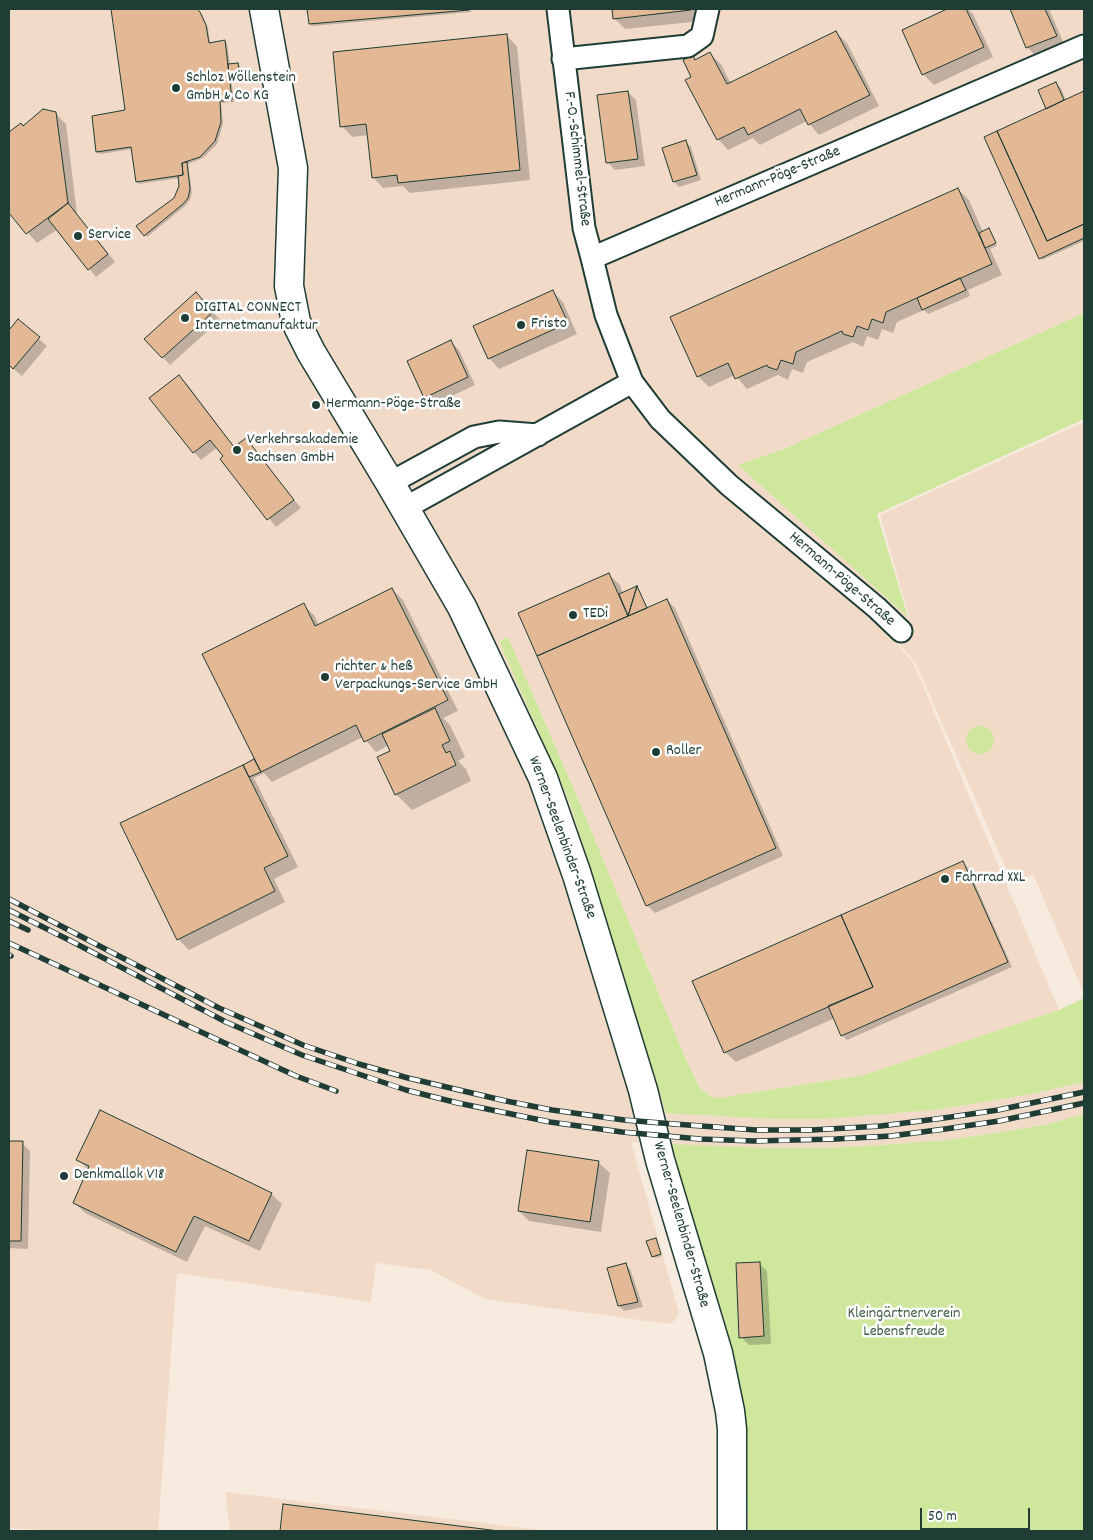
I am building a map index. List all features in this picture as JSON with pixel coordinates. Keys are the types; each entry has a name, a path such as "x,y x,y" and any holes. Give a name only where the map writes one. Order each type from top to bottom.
{"main road":[{"name":"Werner-Seelenbinder-Straße","path":"264,9 293,168 289,286 296,322 311,352 462,607 542,778 577,876 643,1090 660,1160 718,1352 732,1429 732,1531"}],"street":[{"name":"F.-O.-Schimmel-Straße","path":"558,9 584,228 592,258"},
{"path":"563,59 688,46 702,36 708,9"},
{"name":"Hermann-Pöge-Straße","path":"901,631 877,608 729,485 660,419 632,382 606,315 592,258 1084,46"},
{"path":"404,508 632,382"},
{"path":"390,483 474,437 499,432 538,435"}],"shaded area":[{"path":"9,9 1084,9 1084,313 784,449 738,465 908,617 892,638 914,664 1059,1010 864,1075 719,1098 710,1096 700,1088 684,1055 578,799 508,637 499,641 570,804 666,1113 772,1119 824,1119 934,1110 1032,1094 1084,1082 1084,1114 1045,1125 949,1140 882,1145 826,1148 727,1148 631,1142 679,1313 674,1321 669,1324 485,1299 431,1270 376,1263 371,1302 177,1273 158,1531 58,1531 9,1528"},
{"path":"1084,422 1084,994 1034,876 1010,878 916,664 894,638 901,631 909,617 880,515"},
{"path":"225,1492 550,1531 230,1531"}],"green space":[{"path":"1084,313 1084,419 877,514 908,617 738,465 784,449"},
{"path":"508,637 578,799 684,1055 700,1088 710,1096 719,1098 864,1075 1059,1010 1084,998 1084,1082 1032,1094 934,1110 824,1119 772,1119 666,1113 570,804 499,641"},
{"path":"980,726 990,730 994,740 990,750 980,754 970,750 966,740 970,730"},
{"name":"Kleingärtnerverein Lebensfreude","path":"1084,1114 1084,1531 748,1531 745,1428 668,1144 769,1148 826,1148 882,1145 949,1140 1045,1125"}],"building":[{"name":"Schloz Wöllenstein GmbH & Co KG","path":"111,9 197,9 206,25 209,43 225,40 232,100 220,101 221,122 215,141 200,157 182,163 183,175 136,182 131,147 96,152 92,116 125,110"},
{"path":"307,9 469,9 469,10 309,24"},
{"path":"612,9 691,9 691,10 613,19"},
{"path":"947,9 966,9 984,47 922,75 902,30"},
{"path":"1010,9 1045,9 1057,36 1026,48"},
{"path":"836,31 870,95 808,125 800,109 748,135 744,127 717,140 685,80 691,77 683,60 693,55 695,60 710,52 727,84"},
{"path":"507,34 520,170 398,183 397,175 372,178 366,124 340,127 333,52"},
{"path":"238,63 240,74 229,75 228,64"},
{"path":"1056,82 1064,100 1046,109 1038,90"},
{"path":"628,91 638,159 606,163 597,95"},
{"path":"1084,91 1084,224 1047,241 997,131"},
{"path":"43,109 56,112 68,203 26,234 9,213 9,132 21,123 23,126"},
{"path":"997,131 1047,241 1084,224 1084,238 1039,259 984,137"},
{"path":"686,140 697,175 673,182 662,148"},
{"path":"187,162 190,189 188,198 144,236 136,226 174,198 179,186 178,176 183,175 182,163"},
{"path":"958,188 992,264 886,312 883,323 872,319 868,330 857,326 853,337 843,334 842,331 796,352 793,364 781,360 777,370 767,365 735,379 728,363 697,377 670,317"},
{"name":"Service","path":"68,203 108,254 88,270 48,219"},
{"path":"989,228 996,243 985,248 979,233"},
{"path":"960,278 966,290 922,310 917,298"},
{"name":"Fristo","path":"553,290 568,323 488,359 473,326"},
{"path":"196,292 213,312 162,358 144,339"},
{"path":"18,319 40,337 13,369 9,365 9,330"},
{"path":"451,340 468,377 424,398 407,361"},
{"name":"Verkehrsakademie Sachsen GmbH","path":"179,375 234,447 246,438 294,500 267,520 220,459 223,456 210,440 193,453 149,398"},
{"path":"609,573 628,616 537,656 518,613"},
{"path":"637,586 628,616 619,594"},
{"path":"637,586 647,608 628,616"},
{"name":"richter & heß Verpackungs-Service GmbH","path":"392,588 448,700 364,742 356,725 261,772 202,654 304,603 315,626"},
{"name":"Roller","path":"667,599 776,848 646,906 537,656"},
{"path":"435,708 450,741 442,745 446,753 450,751 456,765 395,795 377,757 390,751 382,734"},
{"path":"254,759 261,772 249,777 243,765"},
{"path":"243,765 288,856 264,868 275,891 177,940 120,823"},
{"path":"963,861 1008,962 841,1036 828,1006 873,987 841,915"},
{"path":"841,915 873,987 724,1053 692,981"},
{"path":"100,1110 272,1193 249,1241 194,1216 176,1252 73,1203 89,1166 76,1160"},
{"path":"9,1141 23,1141 21,1241 9,1241"},
{"path":"527,1150 599,1161 590,1222 518,1211"},
{"path":"656,1238 661,1254 652,1257 646,1241"},
{"path":"760,1262 764,1336 739,1338 736,1263"},
{"path":"626,1263 638,1302 618,1306 607,1268"},
{"path":"283,1504 499,1531 280,1531"}],"railway":[{"path":"9,899 219,1008 303,1045 408,1078 552,1110 624,1120 674,1124 756,1130 812,1130 881,1126 944,1118 998,1110 1084,1092"},
{"path":"9,910 226,1022 302,1055 406,1090 550,1122 622,1132 700,1139 754,1141 836,1139 891,1136 945,1129 999,1121 1084,1103"},
{"path":"9,921 28,930"},
{"path":"9,943 296,1076 336,1091"}],"place":[{"name":"Schloz Wöllenstein GmbH & Co KG","path":"176,88"},
{"name":"Service","path":"78,236"},
{"name":"DIGITAL CONNECT Internetmanufaktur","path":"185,318"},
{"name":"Fristo","path":"521,325"},
{"name":"Hermann-Pöge-Straße","path":"316,405"},
{"name":"Verkehrsakademie Sachsen GmbH","path":"237,450"},
{"name":"TEDi","path":"573,615"},
{"name":"richter & heß Verpackungs-Service GmbH","path":"325,677"},
{"name":"Roller","path":"656,752"},
{"name":"Fahrrad XXL","path":"945,879"},
{"name":"Denkmallok V18","path":"64,1176"}]}
